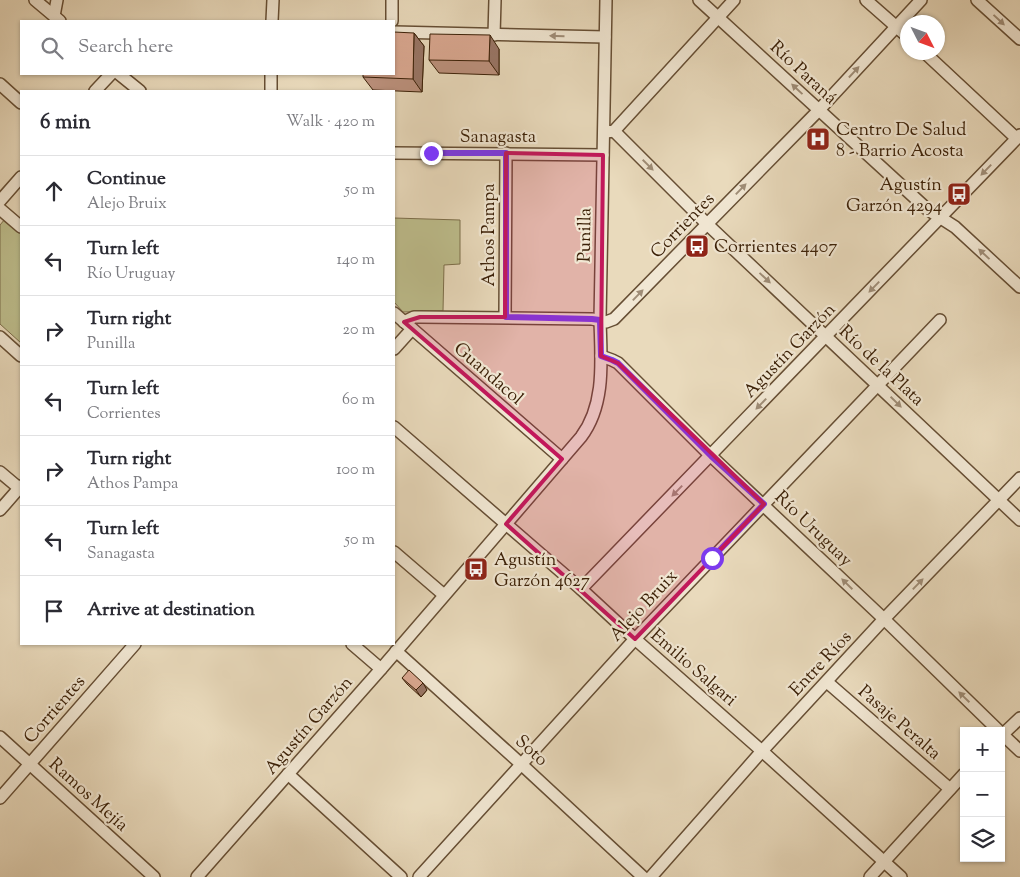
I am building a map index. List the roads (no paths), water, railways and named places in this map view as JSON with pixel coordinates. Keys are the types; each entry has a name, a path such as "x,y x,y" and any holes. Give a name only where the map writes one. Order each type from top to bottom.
{"street":[{"path":"35,0 57,18"},
{"path":"57,0 57,18"},
{"path":"272,20 273,0"},
{"path":"392,0 392,20"},
{"path":"494,35 495,0"},
{"name":"Punilla","path":"562,459 584,433 593,418 597,404 601,356 603,155 609,132 605,37 606,0"},
{"name":"Río Paraná","path":"700,0 927,209 955,227 1020,287"},
{"path":"609,132 734,0"},
{"path":"866,0 900,30"},
{"name":"Corrientes","path":"408,325 414,318 420,317 592,319 606,322 614,320 819,110 921,0"},
{"path":"977,0 1020,39"},
{"path":"395,32 605,37"},
{"path":"933,60 1018,136"},
{"path":"97,90 110,75"},
{"path":"121,75 139,90"},
{"path":"271,75 271,90"},
{"path":"0,84 20,102"},
{"name":"Río de la Plata","path":"609,132 1020,520"},
{"name":"Agustín Garzón","path":"582,589 1018,136"},
{"name":"Sanagasta","path":"395,153 603,155"},
{"name":"Athos Pampa","path":"506,153 506,317"},
{"path":"0,201 20,178"},
{"path":"0,209 20,226"},
{"name":"Guandacol","path":"395,314 562,459"},
{"name":"Alejo Bruix","path":"419,877 635,639 940,320"},
{"path":"395,347 408,325"},
{"path":"0,337 20,355"},
{"name":"Río Uruguay","path":"601,356 618,363 711,456 764,504 994,727"},
{"name":"Emilio Salgari","path":"395,428 582,589 635,639 901,877"},
{"name":"Agustín Garzón","path":"197,877 381,669 562,459"},
{"path":"0,472 20,487 0,510"},
{"name":"Entre Ríos","path":"650,877 762,751 884,619 1020,478"},
{"path":"395,553 444,596"},
{"name":"Corrientes","path":"0,798 134,645"},
{"path":"353,645 381,669"},
{"name":"Soto","path":"396,651 643,877"},
{"name":"Pasaje Peralta","path":"827,682 950,789"},
{"path":"1005,731 1020,718"},
{"name":"Ramos Mejía","path":"0,737 154,877"},
{"name":"Río Uruguay","path":"1005,738 1020,751"},
{"path":"288,774 402,877"},
{"path":"870,877 960,778"}],"place":[{"name":"Centro De Salud 8 - Barrio Acosta","path":"818,139"},
{"name":"Agustín Garzón 4294","path":"959,194"},
{"name":"Corrientes 4407","path":"697,246"},
{"name":"Agustín Garzón 4627","path":"476,569"}]}
